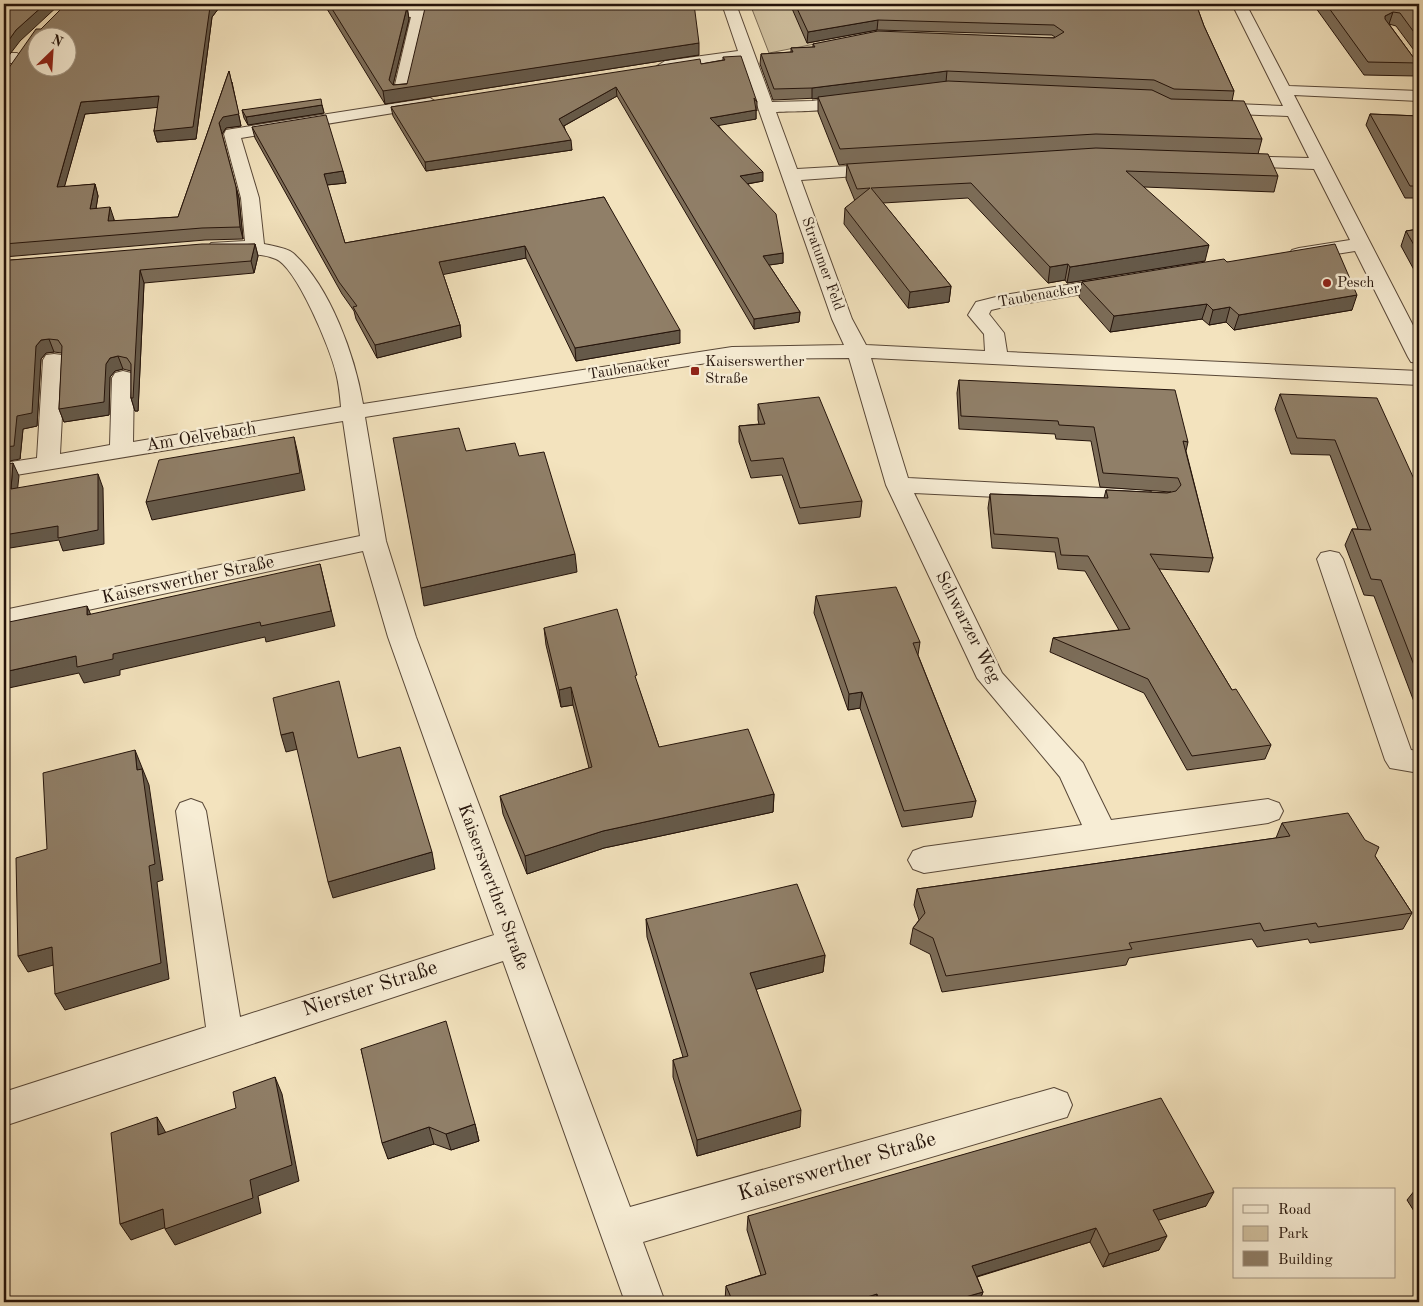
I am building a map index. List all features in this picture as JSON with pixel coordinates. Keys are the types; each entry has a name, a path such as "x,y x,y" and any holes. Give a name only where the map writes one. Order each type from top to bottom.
{"street":[{"path":"374,4 377,13 419,12 441,4 456,4"},
{"name":"Stratumer Feld","path":"729,4 753,57 766,107 790,175 842,319 858,352"},
{"path":"1239,4 1281,90 1322,164 1419,357"},
{"path":"401,93 419,12"},
{"path":"646,69 753,57"},
{"path":"1281,90 1419,96"},
{"path":"766,107 812,106 870,99"},
{"path":"255,247 250,198 232,134 449,100"},
{"path":"1197,108 1294,111"},
{"path":"1213,161 1322,164"},
{"path":"790,175 898,168"},
{"path":"1285,256 1362,244"},
{"name":"Kaiserswerther Straße","path":"196,248 255,247 285,256 306,282 326,319 347,372 373,541 402,637 645,1302"},
{"name":"Taubenacker","path":"997,358 994,333 978,315 983,306 1140,279"},
{"name":"Taubenacker","path":"354,412 732,353 858,352 1419,378"},
{"name":"Schwarzer Weg","path":"858,352 898,485 991,678 1072,771 1102,834"},
{"path":"48,463 54,360"},
{"path":"121,451 123,378"},
{"name":"Am Oelvebach","path":"4,470 354,412"},
{"path":"898,485 1164,498"},
{"name":"Kaiserswerther Straße","path":"4,619 373,541"},
{"path":"1330,559 1400,760 1419,762"},
{"path":"191,811 226,1036"},
{"path":"924,860 1268,811"},
{"name":"Nierster Straße","path":"4,1109 514,943"},
{"name":"Kaiserswerther Straße","path":"619,1230 1054,1105"}],"green space":[{"path":"750,4 1018,4 1060,38 876,32 769,53"}],"building":[{"path":"4,4 45,4 16,30 4,47"},
{"path":"66,4 212,4 210,7 193,127 154,131 159,96 81,102 57,187 95,184 90,209 110,207 108,221 178,217 229,71 239,114 223,117 219,123 236,187 240,227 202,228 4,244 4,70 8,69 28,40 28,78 78,78 78,28 42,28"},
{"path":"329,4 369,4 370,6 407,7 389,80 393,85 407,84 426,4 694,4 699,43 383,91"},
{"path":"795,4 1196,4 1234,91 1174,89 1154,80 947,71 812,88 774,89 761,54 793,52 791,48 815,47 813,44 878,31 1054,38 1064,32 1054,25 878,20 808,32"},
{"path":"1326,4 1419,4 1419,39 1400,13 1393,12 1385,16 1385,19 1419,63 1368,62"},
{"path":"741,56 757,102 754,98 756,110 710,118 763,172 740,176 776,214 783,253 763,256 800,312 754,319 616,87 559,119 571,140 425,162 391,107 700,59 701,64 725,60 723,57"},
{"path":"948,81 1152,90 1171,99 1244,101 1262,139 1096,134 840,149 818,97"},
{"path":"321,99 322,105 246,117 242,110"},
{"path":"1370,114 1419,116 1419,186 1410,186"},
{"path":"326,115 343,171 324,174 345,243 604,197 680,330 575,348 525,246 439,262 460,325 375,345 353,307 357,306 339,282 252,127"},
{"path":"1096,148 1268,154 1278,176 1126,171 1209,245 1070,267 1068,264 1050,267 971,183 871,188 951,286 910,292 845,208 870,188 857,189 847,164"},
{"path":"1419,229 1419,254 1406,231"},
{"path":"202,244 255,244 251,261 140,270 133,398 131,398 131,364 127,358 118,356 110,358 106,364 104,402 59,409 62,346 58,340 41,340 36,346 32,413 17,416 14,446 4,447 4,259 11,260"},
{"path":"1335,244 1357,295 1239,315 1230,307 1213,310 1207,304 1114,316 1082,282 1224,259 1227,262"},
{"path":"959,380 1175,390 1188,442 1183,441 1213,558 1150,554 1232,690 1236,689 1271,745 1192,756 1148,679 1053,638 1130,629 1088,556 1061,555 1058,538 994,534 990,494 1108,498 1106,490 1167,493 1176,491 1181,485 1178,478 1103,473 1094,427 1059,425 1058,421 961,416"},
{"path":"1280,394 1377,398 1419,490 1419,678 1381,580 1371,579 1352,529 1371,530 1335,440 1297,438"},
{"path":"819,397 862,501 800,508 783,458 751,461 739,426 765,424 758,404"},
{"path":"459,428 466,451 515,443 519,456 544,452 575,554 421,588 393,438"},
{"path":"294,437 300,473 146,502 159,460"},
{"path":"13,463 11,489 98,474 98,530 58,538 58,526 4,535 4,465"},
{"path":"320,564 331,611 261,626 260,622 113,654 113,659 77,667 76,656 4,672 4,623 87,606 87,615"},
{"path":"896,587 920,642 913,643 976,801 904,811 862,692 849,694 816,596"},
{"path":"617,609 637,675 635,676 659,747 748,729 774,794 603,831 525,856 500,796 592,767 571,687 559,690 544,628"},
{"path":"339,681 358,758 400,747 432,852 328,882 293,732 281,735 273,698"},
{"path":"135,750 137,770 142,769 155,864 149,866 161,963 55,994 52,947 18,956 16,858 47,849 43,773"},
{"path":"1348,813 1365,840 1379,847 1375,856 1412,913 1318,927 1316,923 1264,931 1260,923 1129,943 1132,949 946,976 933,938 913,928 925,913 917,889 1290,836 1282,823"},
{"path":"797,884 825,955 750,973 801,1110 697,1140 673,1060 688,1056 646,919"},
{"path":"446,1021 475,1124 446,1134 429,1127 382,1143 361,1049"},
{"path":"275,1077 292,1165 250,1180 253,1198 165,1229 163,1209 120,1224 111,1133 157,1117 158,1135 236,1108 233,1092"},
{"path":"1161,1098 1214,1192 1153,1210 1167,1236 1109,1254 1096,1228 972,1266 983,1292 948,1302 880,1302 877,1294 851,1302 733,1302 726,1286 766,1274 748,1216"}],"place":[{"name":"Pesch","path":"1327,283"},
{"name":"Kaiserswerther Straße","path":"695,371"}]}
